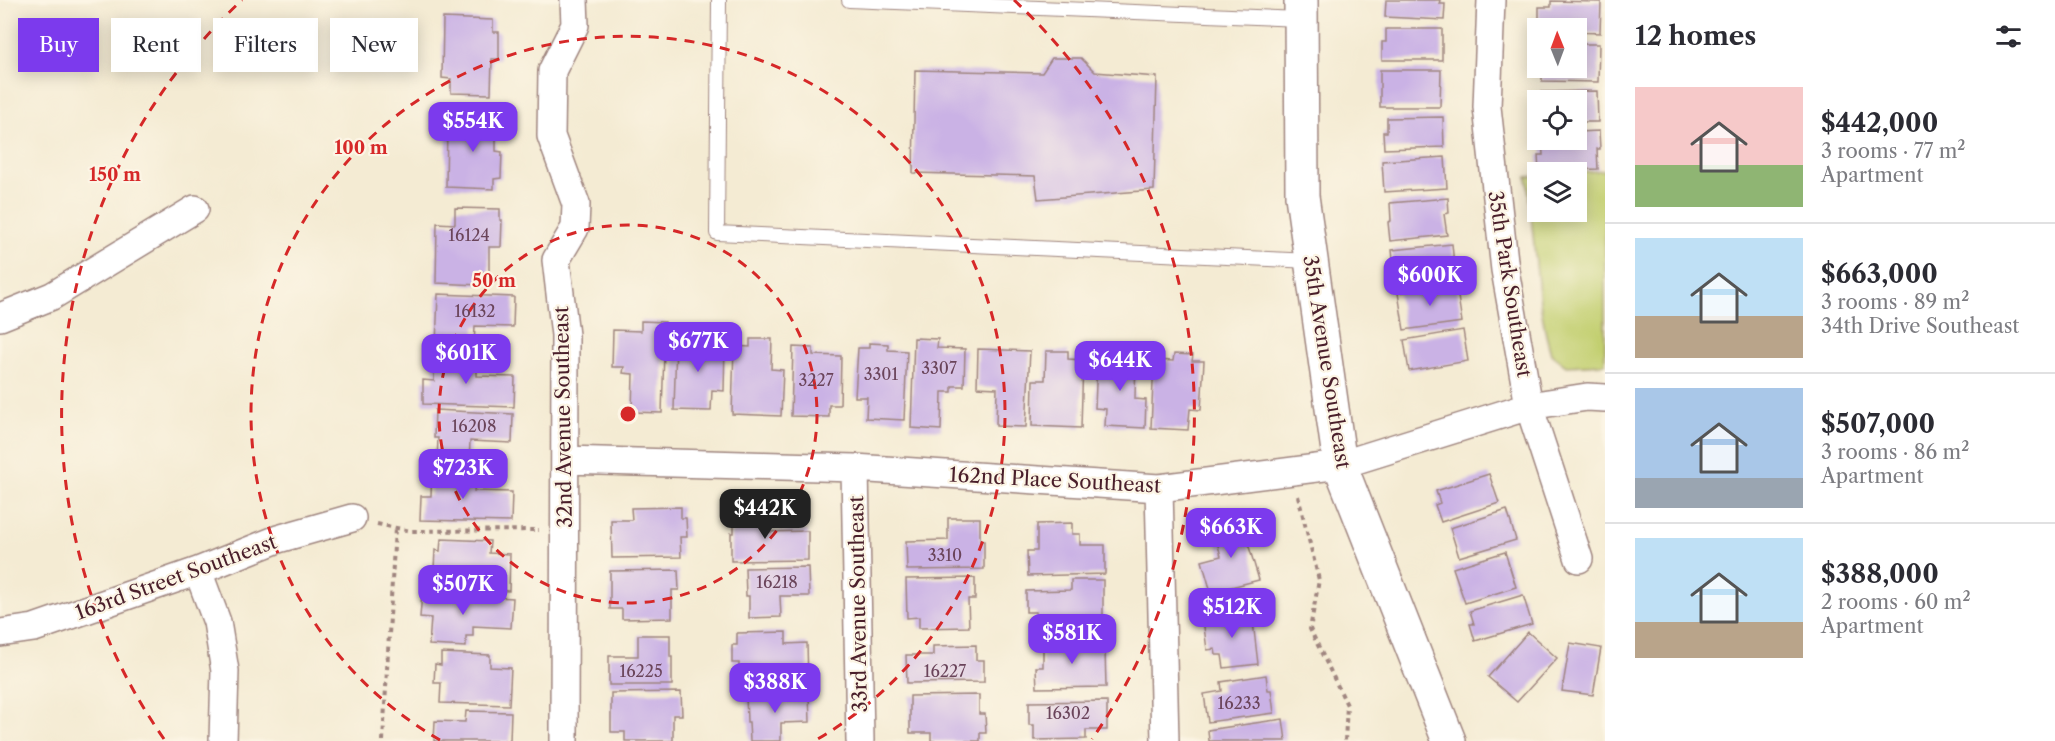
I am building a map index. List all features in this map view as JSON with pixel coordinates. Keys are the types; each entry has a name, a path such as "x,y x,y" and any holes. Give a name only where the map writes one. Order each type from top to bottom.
{"street":[{"name":"32nd Avenue Southeast","path":"564,741 566,335 556,260 574,228 576,204 551,136 552,71 575,25 574,0"},
{"name":"35th Park Southeast","path":"1491,0 1487,107 1505,270 1529,406 1579,559"},
{"name":"35th Avenue Southeast","path":"1301,9 1302,196 1340,465 1449,741"},
{"path":"0,317 52,296 195,209"},
{"name":"162nd Place Southeast","path":"565,460 855,468 1159,488 1340,465 1529,406 1587,397 1605,398"},
{"name":"33rd Avenue Southeast","path":"855,468 860,741"},
{"path":"1159,488 1165,741"},
{"name":"163rd Street Southeast","path":"0,633 34,628 198,571 278,539 352,518"},
{"path":"198,571 217,622 225,671 223,741"}],"lane":[{"path":"719,0 717,233 1311,261"},
{"path":"849,0 1301,9"}],"path":[{"path":"1293,471 1319,580 1310,629 1347,705 1345,741"},
{"path":"352,518 411,531 565,530"},
{"path":"383,741 395,528"}],"green space":[{"path":"1605,170 1605,364 1566,366 1551,354 1546,335 1540,303 1532,222 1587,222 1587,172"}],"building":[{"path":"1386,0 1440,0 1439,4 1445,4 1444,20 1385,17"},
{"path":"1551,1 1601,2 1600,33 1587,32 1587,18 1539,18 1539,7 1551,7"},
{"path":"443,18 493,20 493,32 499,32 499,59 492,59 491,94 451,93 451,79 442,78"},
{"path":"1386,29 1442,29 1442,60 1382,60 1382,42 1386,42"},
{"path":"1587,44 1599,44 1598,82 1542,81 1542,78 1587,78"},
{"path":"1052,58 1081,58 1095,72 1157,77 1154,190 1038,199 1035,176 913,173 915,70 1042,73"},
{"path":"1380,70 1441,70 1440,107 1380,107"},
{"path":"1587,91 1597,91 1598,122 1587,122"},
{"path":"457,114 491,114 491,132 496,132 496,151 502,152 501,178 494,179 494,189 446,187 447,127 457,128"},
{"path":"1443,117 1444,147 1384,149 1383,132 1387,132 1387,118"},
{"path":"1599,131 1598,169 1587,169 1587,162 1538,162 1538,155 1543,155 1543,150 1587,150 1587,132"},
{"path":"1445,157 1447,188 1384,192 1382,161"},
{"path":"1448,198 1449,213 1444,214 1447,235 1390,241 1388,222 1391,221 1390,203"},
{"path":"455,208 500,209 501,247 489,247 489,272 480,272 480,285 436,283 437,223 455,224"},
{"path":"1452,244 1455,275 1400,281 1399,268 1394,269 1392,250"},
{"path":"1456,284 1462,322 1404,330 1398,293"},
{"path":"438,294 514,297 513,327 475,326 474,347 436,345"},
{"path":"641,321 665,322 662,413 632,412 633,374 623,373 624,367 612,367 613,330 641,331"},
{"path":"1463,330 1468,361 1409,371 1404,340"},
{"path":"695,335 714,336 714,342 725,342 724,391 712,390 711,411 674,410 676,342 695,342"},
{"path":"914,338 938,339 937,348 965,349 964,386 952,386 952,392 942,392 941,430 911,428"},
{"path":"750,339 772,339 771,369 783,370 781,416 732,414 734,346 750,347"},
{"path":"869,343 888,344 888,350 907,351 904,420 866,418 867,397 855,397 858,348 869,348"},
{"path":"793,347 813,348 813,355 841,356 840,405 829,405 829,417 791,416"},
{"path":"978,349 1030,351 1026,427 996,426 997,388 977,387"},
{"path":"1046,351 1068,351 1068,359 1083,360 1081,428 1032,426 1033,380 1045,380"},
{"path":"1114,352 1136,353 1135,399 1146,400 1145,428 1105,426 1106,409 1095,408 1097,359 1114,360"},
{"path":"434,353 471,354 471,366 477,366 477,376 515,377 514,407 423,404 423,380 434,381"},
{"path":"1174,354 1193,355 1192,361 1204,361 1201,410 1190,409 1188,430 1151,428 1154,360 1173,361"},
{"path":"435,410 513,414 512,443 470,441 469,463 437,461 438,438 434,438"},
{"path":"432,468 469,469 468,481 475,481 474,491 512,492 511,522 420,520 421,496 431,496"},
{"path":"1489,474 1499,503 1441,522 1435,505 1440,503 1436,491"},
{"path":"681,507 681,518 686,518 687,537 680,537 681,557 612,558 611,520 632,520 631,508"},
{"path":"734,510 766,510 766,532 808,531 808,560 731,561"},
{"path":"1507,510 1516,540 1459,557 1450,528"},
{"path":"948,518 980,518 980,541 984,541 984,569 907,570 906,541 948,540"},
{"path":"1241,520 1259,580 1211,592 1202,561 1221,556 1213,528"},
{"path":"1072,523 1072,534 1080,534 1080,545 1105,545 1105,574 1028,576 1027,551 1037,551 1037,524"},
{"path":"441,539 490,541 489,553 510,554 509,591 440,588 440,569 434,569 435,550 440,551"},
{"path":"1505,552 1516,587 1465,603 1453,568"},
{"path":"808,567 809,596 780,596 781,617 749,618 745,568"},
{"path":"678,570 679,590 672,590 672,618 622,619 622,609 610,609 610,571"},
{"path":"975,578 975,599 968,599 969,627 919,628 919,617 907,618 906,579"},
{"path":"1071,580 1103,580 1103,620 1086,620 1086,630 1037,630 1036,612 1026,612 1026,591 1071,590"},
{"path":"422,593 513,598 511,628 473,626 473,636 466,636 466,647 429,645 431,618 420,617"},
{"path":"1523,595 1532,624 1475,641 1470,624 1474,624 1470,611"},
{"path":"1252,613 1258,664 1224,668 1222,655 1216,655 1215,649 1207,650 1203,619"},
{"path":"786,632 786,644 807,643 808,680 739,683 739,663 732,663 732,645 737,645 737,633"},
{"path":"1528,632 1557,658 1517,702 1488,677"},
{"path":"638,635 670,635 672,685 609,685 609,656 638,656"},
{"path":"1093,639 1093,649 1105,649 1106,687 1037,688 1036,667 1043,667 1043,640"},
{"path":"1570,643 1601,648 1593,695 1562,691"},
{"path":"976,645 976,660 984,660 984,682 907,683 906,655 933,655 933,646"},
{"path":"441,653 490,655 490,667 511,668 509,705 440,703 441,683 434,683 435,664 441,665"},
{"path":"1266,675 1268,690 1271,690 1274,713 1208,722 1204,694 1222,691 1221,682"},
{"path":"681,692 682,715 673,715 673,741 625,741 625,732 611,732 611,693"},
{"path":"809,693 810,722 781,723 781,741 750,741 746,694"},
{"path":"979,695 979,714 985,714 986,733 980,733 980,741 931,741 931,733 910,733 910,696"},
{"path":"1107,701 1107,730 1086,730 1086,739 1034,740 1034,725 1029,725 1029,702"},
{"path":"466,711 511,712 510,741 434,741 435,721 465,722"},
{"path":"1283,719 1286,741 1209,741 1208,730"}]}
